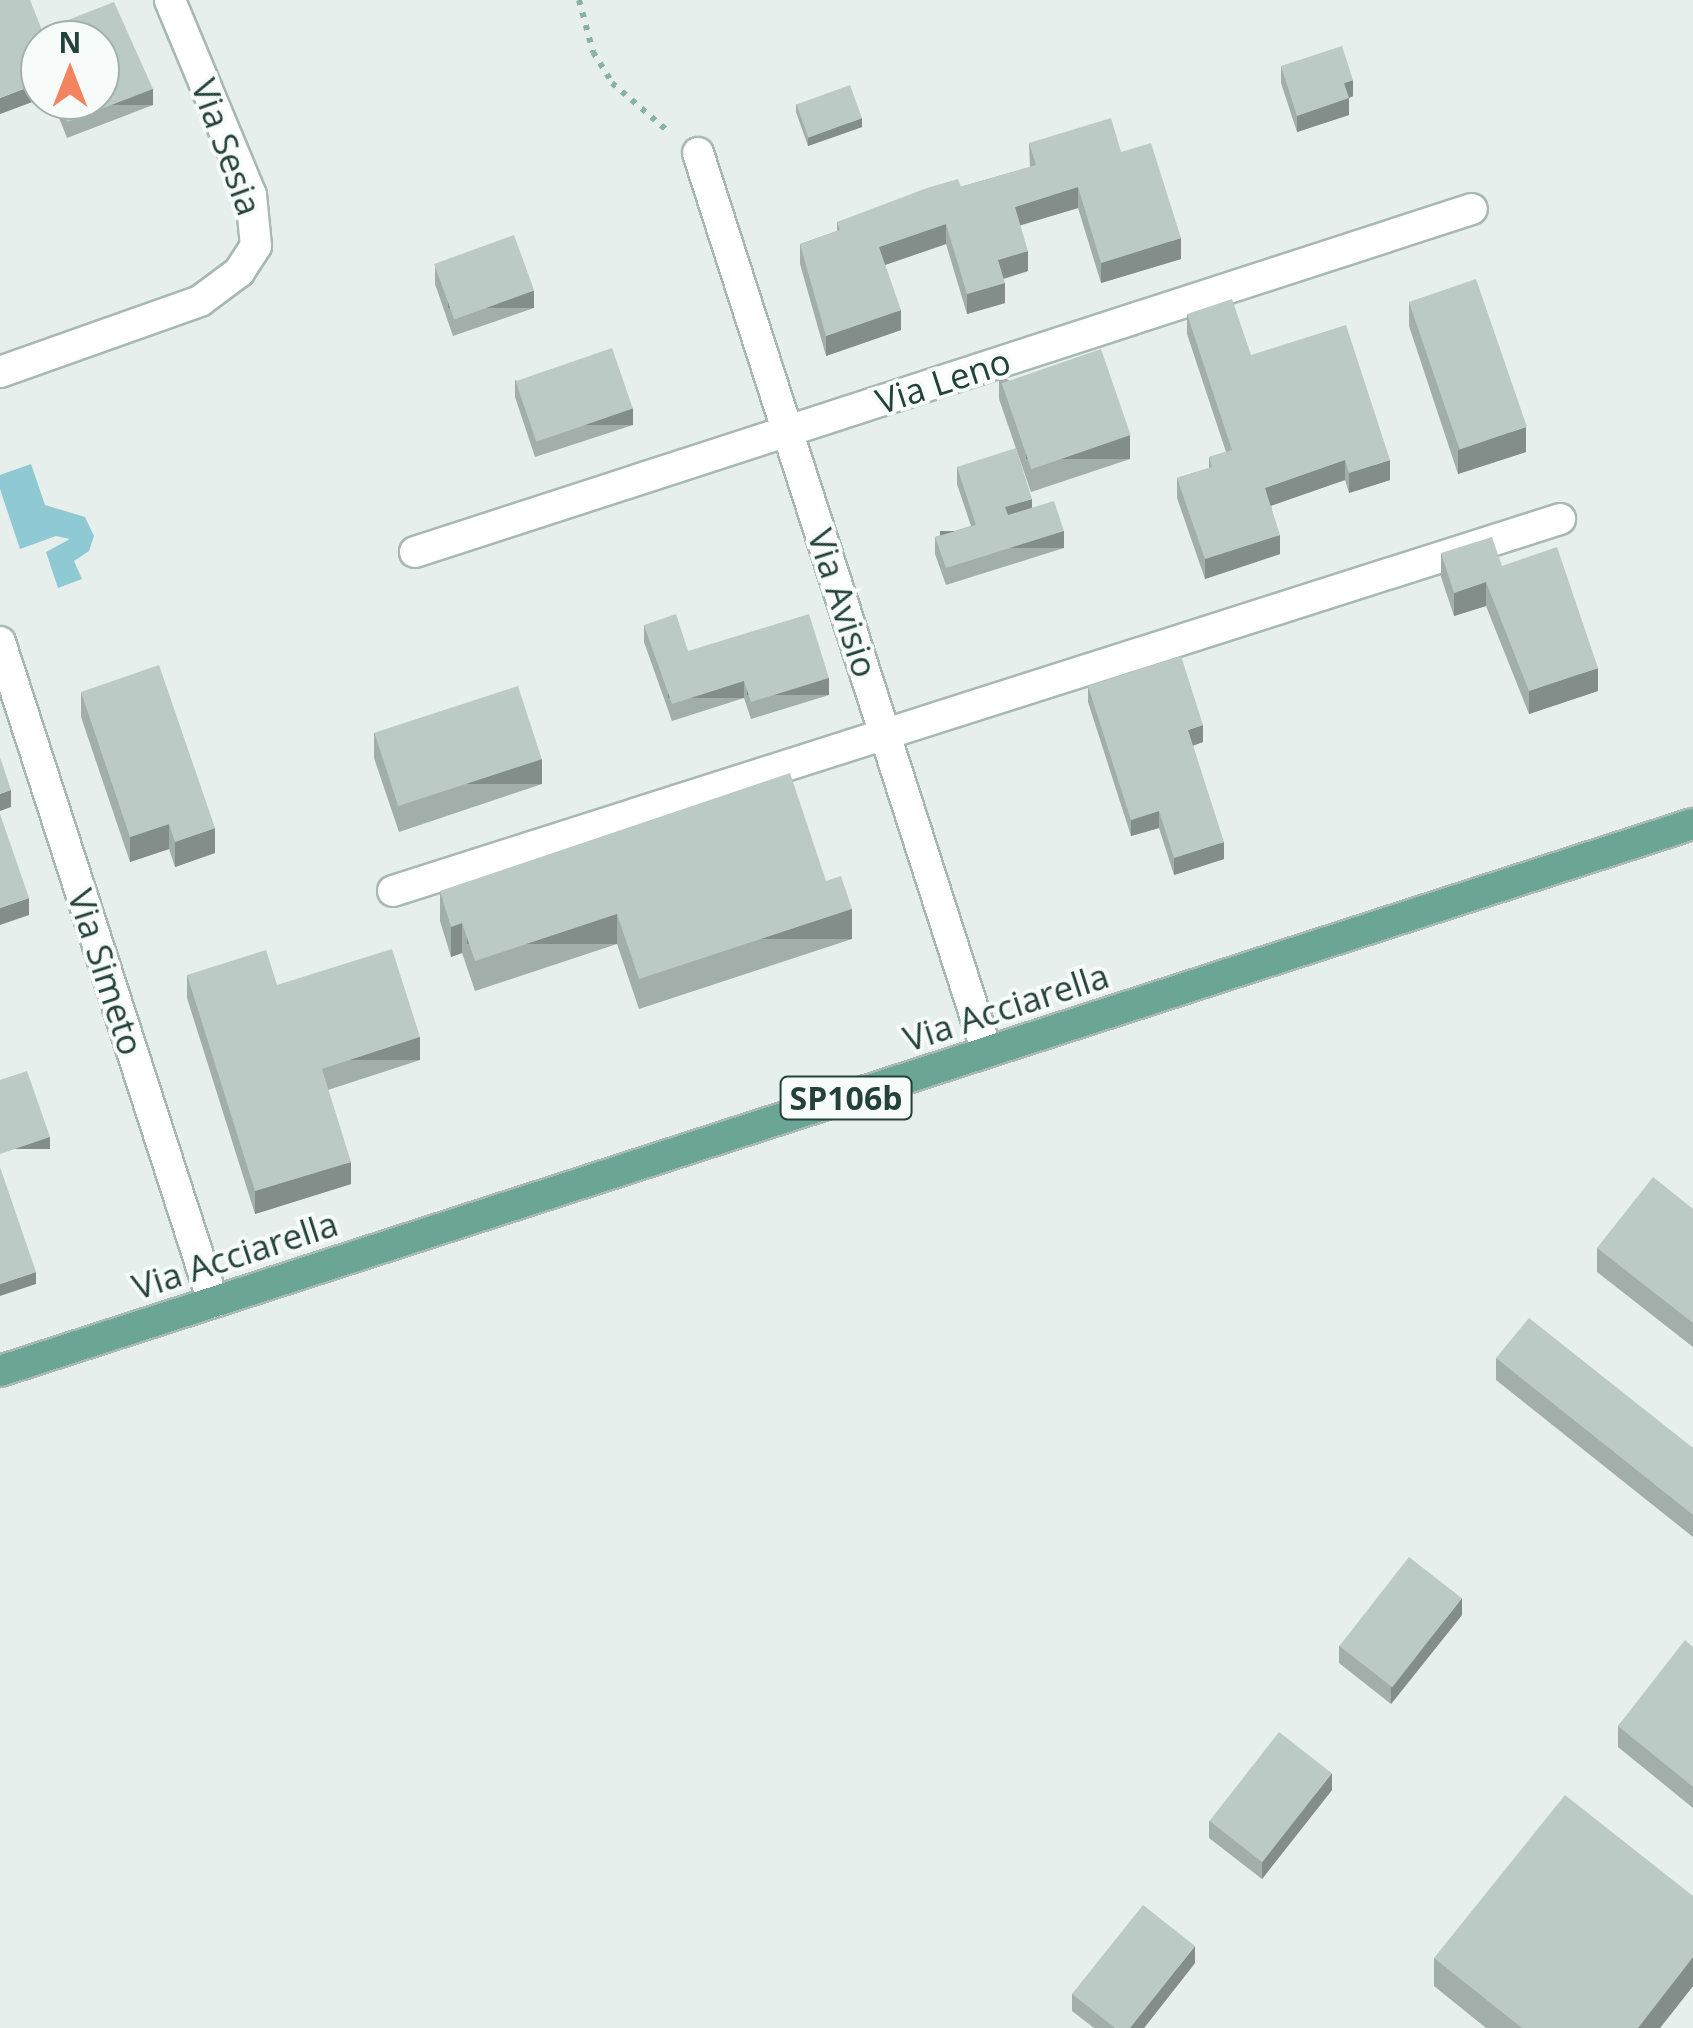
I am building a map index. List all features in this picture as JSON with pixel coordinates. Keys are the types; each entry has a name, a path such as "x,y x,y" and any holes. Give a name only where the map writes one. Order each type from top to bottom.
{"main road":[{"name":"Via Acciarella","path":"0,1371 1693,824"}],"street":[{"name":"Via Sesia","path":"0,372 200,300 238,272 256,246 250,195 170,0"},
{"name":"Via Avisio","path":"698,154 987,1052"},
{"name":"Via Leno","path":"416,552 1472,209"},
{"path":"393,891 1560,519"},
{"name":"Via Simeto","path":"0,642 212,1302"}],"path":[{"path":"580,0 594,52 612,83 698,154"}],"water":[{"path":"31,464 45,505 85,517 94,536 89,551 74,561 82,579 58,588 46,552 70,539 56,536 20,549 0,489 0,475"}],"building":[{"path":"0,0 30,0 38,20 20,20 20,90 0,98"},
{"path":"114,2 153,89 120,102 120,20 68,20"},
{"path":"1342,46 1353,80 1344,83 1349,98 1297,116 1281,66"},
{"path":"850,85 862,118 808,137 796,104"},
{"path":"1111,118 1121,152 1151,143 1181,238 1101,263 1078,187 1015,207 1028,251 998,260 1005,283 967,294 946,224 879,247 901,310 826,336 800,244 840,230 837,222 927,188 958,179 961,187 1036,165 1029,143"},
{"path":"514,235 534,290 454,320 434,264"},
{"path":"1476,279 1527,427 1460,450 1409,302"},
{"path":"1232,299 1251,355 1346,325 1390,460 1349,473 1345,460 1265,488 1280,535 1205,559 1177,478 1212,467 1209,457 1232,450 1187,314"},
{"path":"612,348 633,409 536,442 516,381"},
{"path":"1101,349 1131,435 1031,469 1002,383"},
{"path":"1016,448 1032,499 1005,507 1008,515 1054,501 1064,531 946,568 935,537 976,525 957,467"},
{"path":"1492,537 1502,566 1557,547 1598,668 1529,691 1486,582 1454,593 1441,553"},
{"path":"676,614 688,651 809,614 829,678 751,702 744,681 672,704 644,625"},
{"path":"1181,656 1203,725 1188,730 1224,842 1174,858 1159,811 1131,820 1088,686"},
{"path":"159,665 215,828 175,842 169,824 130,837 81,692"},
{"path":"518,686 542,759 398,806 374,733"},
{"path":"0,757 11,790 0,794"},
{"path":"790,773 826,881 841,876 852,909 639,979 617,914 475,961 462,923 451,927 440,891"},
{"path":"0,814 29,898 0,908"},
{"path":"392,949 420,1037 322,1069 351,1162 255,1191 187,975 266,950 277,985"},
{"path":"27,1071 50,1137 0,1154 0,1080"},
{"path":"0,1167 36,1272 0,1284"},
{"path":"1653,1177 1693,1209 1693,1323 1597,1248"},
{"path":"1529,1318 1693,1448 1693,1515 1496,1358"},
{"path":"1409,1557 1462,1598 1392,1687 1339,1646"},
{"path":"1685,1640 1693,1647 1693,1787 1618,1726"},
{"path":"1279,1732 1332,1773 1262,1862 1209,1821"},
{"path":"1565,1795 1693,1896 1693,1957 1638,2028 1522,2028 1434,1958"},
{"path":"1143,1905 1195,1946 1130,2028 1115,2028 1072,1994"}]}
